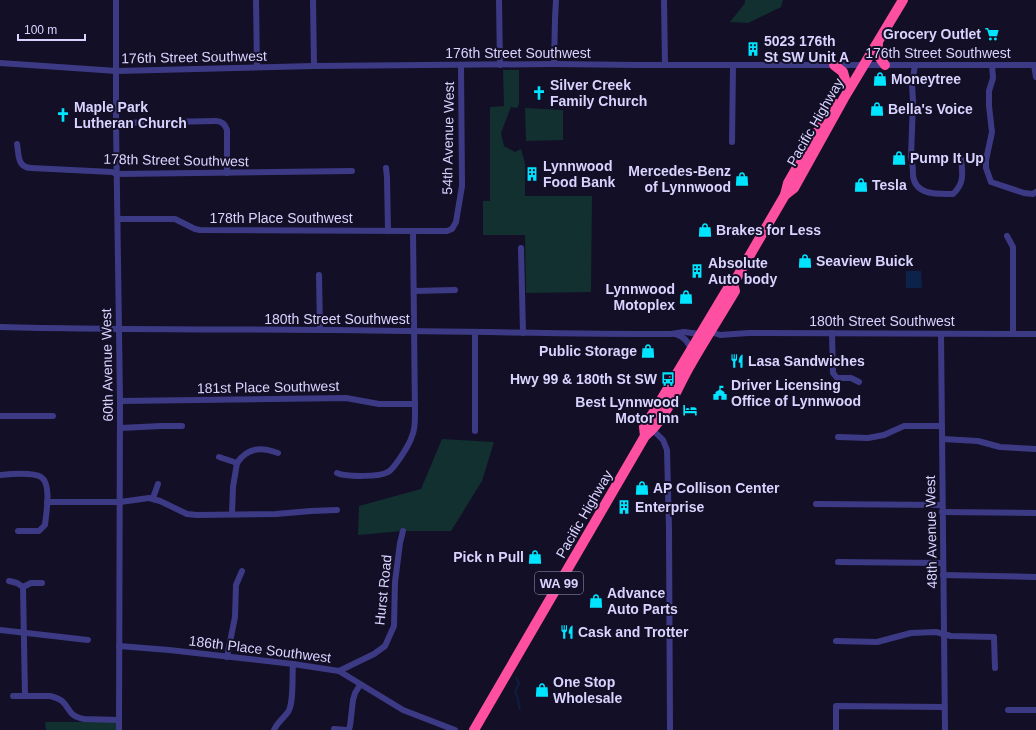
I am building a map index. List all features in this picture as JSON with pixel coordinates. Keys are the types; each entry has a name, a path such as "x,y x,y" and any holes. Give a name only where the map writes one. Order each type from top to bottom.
{"highway":[{"name":"Pacific Highway","path":"785,195 794,188 841,104 895,0"},
{"name":"Pacific Highway","path":"649,433 644,427 714,310 728,288 733,284 785,195 788,183 846,83 878,42 903,0"},
{"path":"878,42 878,54 885,65"},
{"path":"834,64 843,72 846,83"},
{"path":"800,177 799,171 807,156 808,148"},
{"name":"Pacific Highway","path":"474,730 649,433 669,406 688,369 735,291 733,284"},
{"path":"710,332 709,326 713,320 714,310"},
{"path":"688,369 692,356 700,340 700,334"}],"street":[{"name":"60th Avenue West","path":"116,0 116,123 120,401 119,730"},
{"path":"256,0 256,67"},
{"path":"314,0 314,66"},
{"path":"500,0 500,65"},
{"path":"554,64 554,19 556,0"},
{"path":"664,0 665,65"},
{"name":"176th Street Southwest","path":"0,63 117,71 314,66 554,64 1035,65"},
{"name":"54th Avenue West","path":"447,231 455,226 461,193 461,65"},
{"path":"732,142 733,65"},
{"path":"915,65 912,85 913,101 911,157 914,178 918,187 926,192 953,194 961,183 961,159"},
{"path":"992,65 993,78 989,91 989,106 992,132 986,160 986,168 991,182 1024,193 1033,194 1036,192"},
{"path":"1035,65 1036,77"},
{"path":"116,123 219,121 224,124 227,130 227,173"},
{"name":"178th Street Southwest","path":"18,144 20,161 27,168 112,172 117,174 352,171"},
{"path":"386,168 388,231"},
{"name":"178th Place Southwest","path":"118,219 174,219 200,230 447,231"},
{"path":"337,473 344,476 380,475 390,471 412,436 415,422 413,231"},
{"path":"1007,236 1013,247 1013,334"},
{"path":"520,248 523,333"},
{"path":"319,275 320,330"},
{"path":"414,291 455,290"},
{"path":"717,322 722,332 727,334"},
{"name":"180th Street Southwest","path":"0,327 414,331 476,333 673,334 684,332 700,334"},
{"name":"180th Street Southwest","path":"710,332 717,334 1036,334"},
{"path":"476,333 476,431"},
{"path":"832,333 833,372 837,378 851,378 859,382"},
{"path":"673,334 685,338 691,349"},
{"name":"48th Avenue West","path":"941,334 942,563 945,730"},
{"name":"181st Place Southwest","path":"120,401 346,398 379,404 415,404"},
{"path":"0,416 53,416"},
{"path":"120,428 182,426"},
{"path":"838,437 868,438 884,435 904,426 942,426"},
{"path":"649,433 663,440 667,450 670,730"},
{"path":"942,439 978,441 1000,447 1036,448"},
{"path":"232,514 233,486 237,463 247,452 252,450 268,449 278,453"},
{"path":"219,458 237,463"},
{"path":"0,474 29,474 41,477 46,484 47,502 45,525 39,531 18,531"},
{"path":"153,498 158,484"},
{"path":"47,502 120,502 153,498 190,514 276,514 337,510"},
{"path":"816,504 1036,513"},
{"name":"Hurst Road","path":"339,671 374,654 385,646 394,626 395,582 403,531"},
{"path":"838,562 942,563"},
{"path":"227,657 234,618 236,586 242,571"},
{"path":"943,576 1036,577"},
{"path":"9,581 17,583 23,587"},
{"path":"23,587 31,584 42,583"},
{"path":"23,587 25,696"},
{"path":"0,630 88,640"},
{"path":"836,641 877,642 911,633 936,632 951,636 994,637 995,668"},
{"name":"186th Place Southwest","path":"120,646 293,664 339,671 403,710 455,730"},
{"path":"274,730 277,723 288,712 291,704 293,664"},
{"path":"334,729 349,729 353,700 360,685"},
{"path":"13,696 50,696 63,702 73,716 78,718 119,720"},
{"path":"836,730 836,706 944,707"},
{"path":"1008,710 1036,710"}],"green space":[{"path":"745,0 783,0 781,7 748,23 730,22 745,3"},
{"path":"503,70 519,70 519,104 517,108 511,107 501,133 504,146 515,152 521,149 525,163 525,196 592,196 591,292 526,293 525,235 483,235 483,201 490,201 490,107 504,106"},
{"path":"525,108 563,110 563,140 526,141"},
{"path":"442,439 494,442 482,481 451,531 403,531 358,535 359,506 421,489"},
{"path":"45,722 117,722 117,730 46,730"}],"water":[{"path":"906,271 921,271 922,288 906,288"}],"waterway":[{"path":"516,678 519,683 515,692 520,709"}],"place":[{"name":"Grocery Outlet","path":"992,34"},
{"name":"5023 176th St SW Unit A","path":"753,49"},
{"name":"Moneytree","path":"880,79"},
{"name":"Silver Creek Family Church","path":"539,93"},
{"name":"Bella's Voice","path":"877,109"},
{"name":"Maple Park Lutheran Church","path":"63,115"},
{"name":"Pump It Up","path":"899,158"},
{"name":"Lynnwood Food Bank","path":"532,174"},
{"name":"Mercedes-Benz of Lynnwood","path":"742,179"},
{"name":"Tesla","path":"861,185"},
{"name":"Brakes for Less","path":"705,230"},
{"name":"Seaview Buick","path":"805,261"},
{"name":"Absolute Auto body","path":"697,271"},
{"name":"Lynnwood Motoplex","path":"686,297"},
{"name":"Public Storage","path":"648,351"},
{"name":"Lasa Sandwiches","path":"737,361"},
{"name":"Hwy 99 & 180th St SW","path":"668,379"},
{"name":"Driver Licensing Office of Lynnwood","path":"720,393"},
{"name":"Best Lynnwood Motor Inn","path":"690,410"},
{"name":"AP Collison Center","path":"642,488"},
{"name":"Enterprise","path":"624,507"},
{"name":"Pick n Pull","path":"535,557"},
{"name":"Advance Auto Parts","path":"596,601"},
{"name":"Cask and Trotter","path":"567,632"},
{"name":"One Stop Wholesale","path":"542,690"}]}
